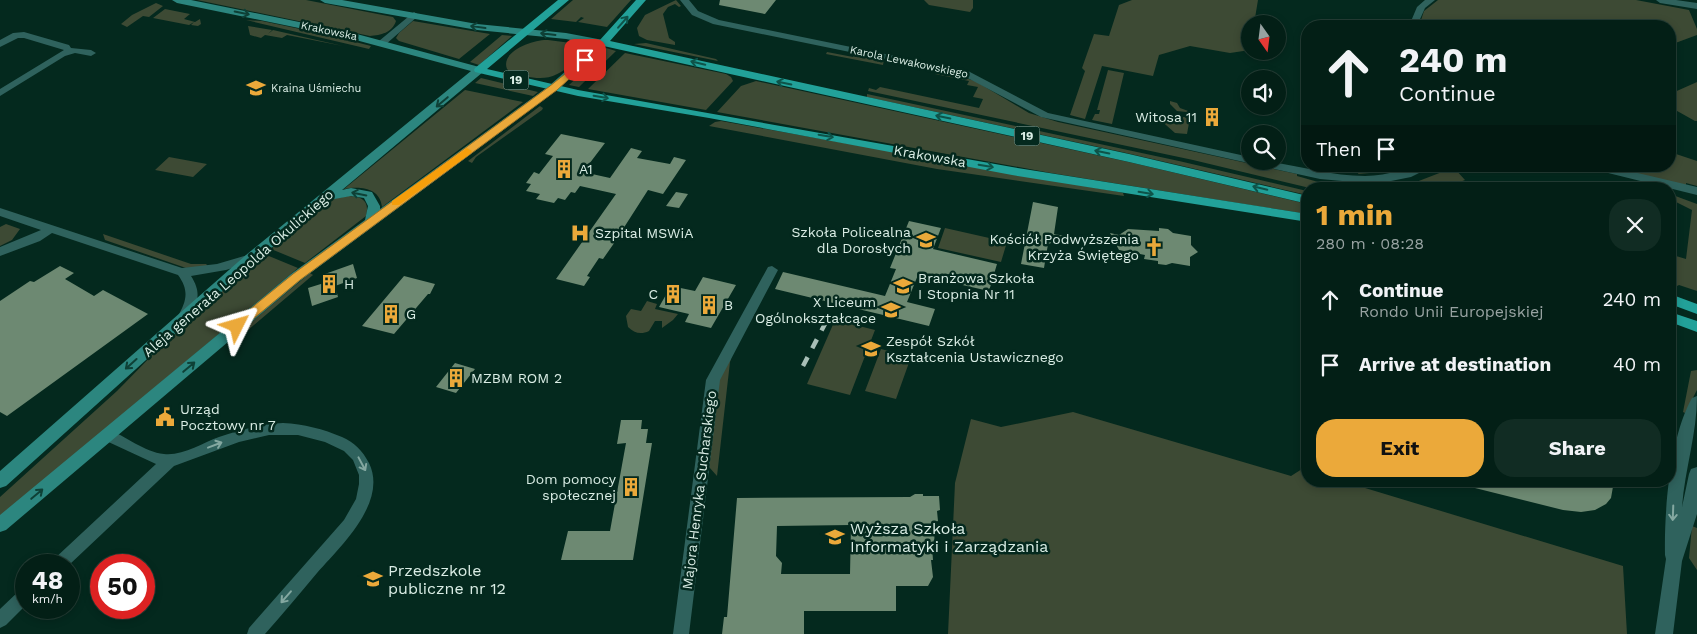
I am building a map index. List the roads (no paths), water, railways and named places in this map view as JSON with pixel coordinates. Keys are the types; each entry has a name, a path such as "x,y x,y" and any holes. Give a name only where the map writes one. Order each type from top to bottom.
{"main road":[{"name":"Krakowska","path":"177,0 382,43 480,70"},
{"path":"325,0 477,27 603,43"},
{"name":"19","path":"480,70 564,0"},
{"path":"0,525 296,277 553,88 603,43 641,0"},
{"name":"19","path":"603,43 1120,156 1301,198"},
{"name":"19","path":"480,70 553,88"},
{"name":"Aleja generała Leopolda Okulickiego","path":"0,480 251,258 480,70"},
{"name":"Krakowska","path":"553,88 1022,172 1301,217"},
{"path":"325,198 351,192 368,195 374,206 371,221"},
{"path":"1676,301 1697,309"},
{"path":"1676,319 1697,327"}],"street":[{"name":"Karola Lewakowskiego","path":"684,0 695,13 716,22 966,73 1025,107 1045,115 1241,158"},
{"path":"1416,20 1421,7 1431,0"},
{"path":"1660,0 1697,6"},
{"path":"382,43 414,16"},
{"path":"0,44 16,35 24,35 66,48 68,52"},
{"path":"0,93 68,52 74,50 91,53"},
{"path":"1286,168 1301,171"},
{"path":"1306,172 1329,177 1360,180 1400,176 1411,172"},
{"path":"1615,172 1653,182"},
{"path":"1676,187 1697,191"},
{"path":"1676,191 1697,199"},
{"path":"0,212 182,272 207,271 251,258"},
{"path":"0,252 36,238 51,229"},
{"name":"Majora Henryka Sucharskiego","path":"681,634 713,380 772,270"},
{"path":"182,272 190,281 194,292 192,304 183,318"},
{"path":"1676,485 1679,465 1693,410 1697,402"},
{"path":"107,435 162,460 169,461 183,458 246,434 288,427 320,434 353,449 364,467 368,478 361,505 349,525 255,634"},
{"path":"70,554 169,461"},
{"path":"1679,465 1697,466"},
{"path":"1674,561 1687,523 1696,480 1679,465"},
{"path":"1664,634 1674,561 1672,511 1676,487"},
{"path":"0,620 15,606"}],"railway":[{"path":"803,366 827,320"}],"place":[{"name":"Kraina Uśmiechu","path":"256,88"},
{"name":"Witosa 11","path":"1212,117"},
{"name":"A1","path":"564,169"},
{"name":"Szpital MSWiA","path":"580,233"},
{"name":"Szkoła Policealna dla Dorosłych","path":"926,240"},
{"name":"Kościół Podwyższenia Krzyża Świętego","path":"1154,247"},
{"name":"H","path":"329,284"},
{"name":"Branżowa Szkoła I Stopnia Nr 11","path":"903,286"},
{"name":"C","path":"673,294"},
{"name":"B","path":"709,305"},
{"name":"X Liceum Ogólnokształcące","path":"891,310"},
{"name":"G","path":"391,314"},
{"name":"Zespół Szkół Kształcenia Ustawicznego","path":"871,349"},
{"name":"MZBM ROM 2","path":"456,378"},
{"name":"Urząd Pocztowy nr 7","path":"165,417"},
{"name":"Dom pomocy społecznej","path":"631,487"},
{"name":"Wyższa Szkoła Informatyki i Zarządzania","path":"835,537"},
{"name":"Przedszkole publiczne nr 12","path":"373,579"}]}
